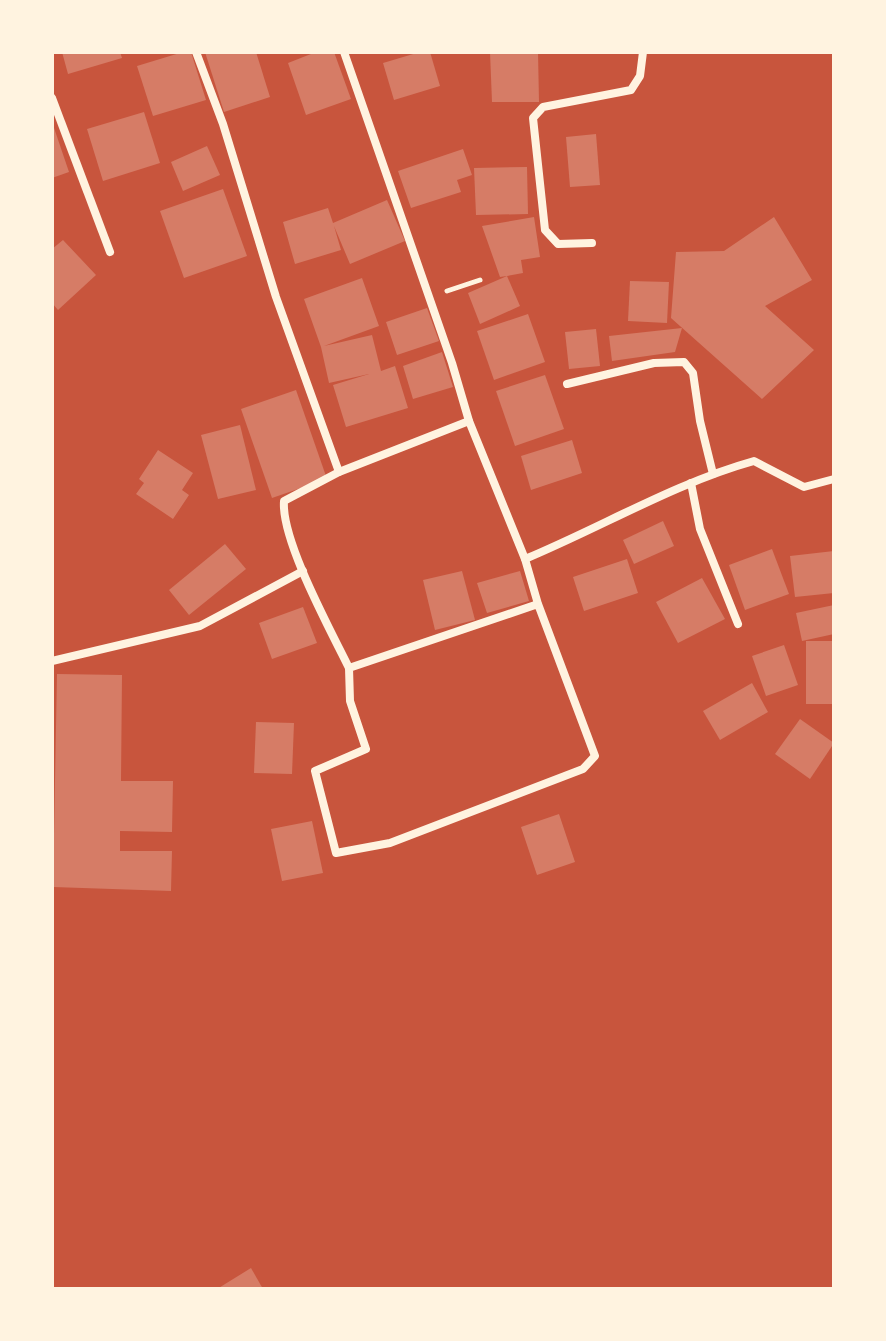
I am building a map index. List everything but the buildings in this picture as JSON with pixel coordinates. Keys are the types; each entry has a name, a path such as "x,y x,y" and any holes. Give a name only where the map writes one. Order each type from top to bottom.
{"street":[{"path":"196,52 223,124 276,297 339,472"},
{"path":"344,52 452,363 469,421 525,559 538,604 595,756 583,769 390,843 336,853 315,771 366,749 350,701 349,668 303,571 283,515 284,501 339,472 469,421"},
{"path":"592,243 558,244 545,230 533,118 543,107 631,90 640,76 643,52"},
{"path":"52,98 110,252"},
{"path":"567,384 654,363 684,362 693,373 700,421 713,474"},
{"path":"525,559 584,535 691,483 754,461 804,487 834,479"},
{"path":"691,483 700,529 738,624"},
{"path":"52,661 200,626 303,571"},
{"path":"349,668 538,604"}]}
